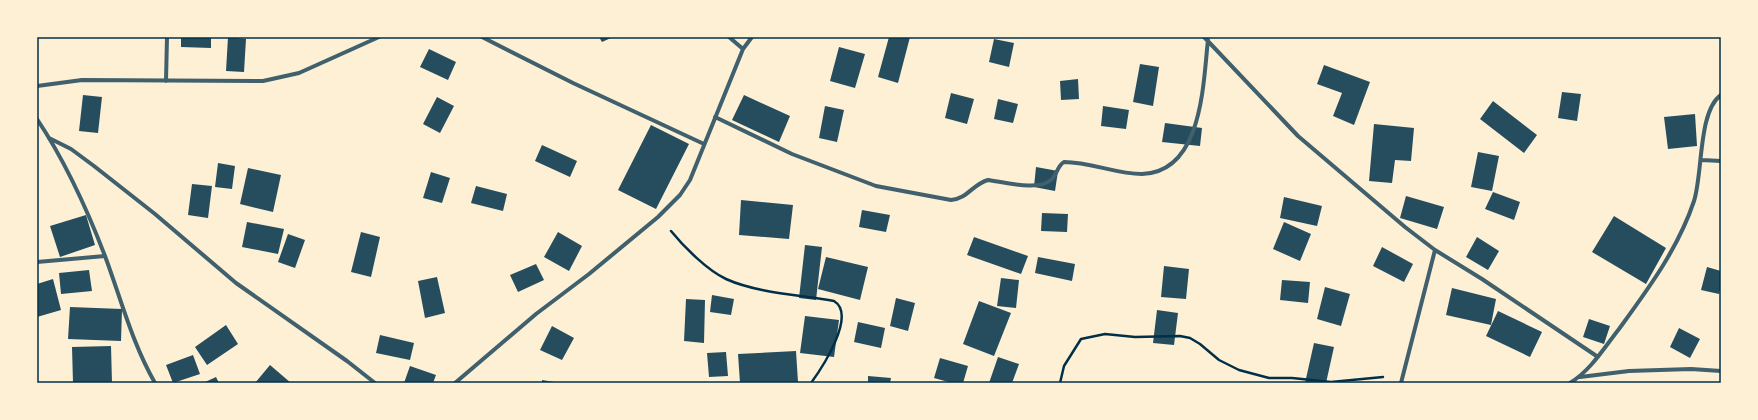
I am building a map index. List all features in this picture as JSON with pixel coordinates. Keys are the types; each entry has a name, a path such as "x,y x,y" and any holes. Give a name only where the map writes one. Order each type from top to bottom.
{"street":[{"path":"166,81 167,37"},
{"path":"37,86 82,80 263,81 299,73 379,37"},
{"path":"482,37 572,83 704,144"},
{"path":"729,37 743,49"},
{"path":"455,383 536,314 658,217 680,195 690,180 743,49 752,37"},
{"path":"715,117 792,154 876,186 951,200 958,199 982,181 988,180 1034,186 1045,184 1052,180 1060,165 1064,162 1129,173 1158,172 1173,162 1184,150 1194,133 1202,93 1206,38"},
{"path":"1206,38 1298,136 1435,250 1482,279 1598,357"},
{"path":"1570,383 1580,377 1598,357 1652,284 1683,231 1695,200 1702,160 1707,114 1712,103 1721,95"},
{"path":"37,119 49,138 75,187 105,256 130,329 144,364 155,383"},
{"path":"49,138 71,149 94,166 155,214 236,283 347,361 375,383"},
{"path":"1702,160 1721,161"},
{"path":"1401,383 1435,250"},
{"path":"37,262 105,256"},
{"path":"1580,377 1644,370 1691,368 1721,370"}],"path":[{"path":"658,217 680,242 724,279 759,290 834,301 838,304 842,312 839,331 824,365 811,383"},
{"path":"1060,383 1064,366 1081,339 1105,334 1136,337 1180,336 1190,338 1200,344 1219,360 1239,370 1269,378 1292,378 1331,382 1403,375"}],"building":[{"path":"181,37 211,37 211,48 181,47"},
{"path":"228,37 246,39 244,72 226,71"},
{"path":"599,37 613,37 602,42"},
{"path":"889,37 910,37 898,83 878,77"},
{"path":"994,39 1014,43 1009,67 989,62"},
{"path":"839,47 865,54 855,88 830,81"},
{"path":"429,49 456,62 448,80 420,67"},
{"path":"1140,64 1159,67 1153,106 1133,102"},
{"path":"1324,65 1370,82 1354,125 1333,116 1342,93 1317,84"},
{"path":"1078,79 1079,99 1061,100 1060,81"},
{"path":"1562,92 1581,94 1577,121 1558,118"},
{"path":"951,93 974,99 967,124 945,118"},
{"path":"83,95 102,97 98,133 79,131"},
{"path":"744,95 790,116 779,142 732,120"},
{"path":"437,97 454,106 440,133 423,124"},
{"path":"998,99 1018,104 1013,123 994,119"},
{"path":"1493,101 1537,135 1524,153 1480,119"},
{"path":"825,106 844,110 837,142 819,138"},
{"path":"1103,106 1129,110 1126,129 1101,126"},
{"path":"1695,114 1697,146 1668,149 1664,117"},
{"path":"1165,123 1202,128 1200,146 1162,142"},
{"path":"1374,124 1414,128 1411,161 1395,160 1392,183 1369,181"},
{"path":"651,125 689,144 656,209 618,190"},
{"path":"542,145 577,161 570,177 535,161"},
{"path":"1478,152 1499,156 1492,191 1471,187"},
{"path":"218,163 235,166 232,189 215,187"},
{"path":"1036,167 1058,171 1055,191 1034,187"},
{"path":"248,168 281,175 273,212 240,204"},
{"path":"431,172 450,178 442,203 423,198"},
{"path":"192,184 212,186 208,218 188,215"},
{"path":"476,186 507,194 503,211 471,203"},
{"path":"1493,192 1520,202 1514,220 1485,209"},
{"path":"1406,196 1444,207 1437,229 1400,218"},
{"path":"1284,197 1322,206 1317,226 1280,218"},
{"path":"741,200 793,205 789,239 739,235"},
{"path":"862,210 890,215 886,232 859,227"},
{"path":"1042,213 1068,214 1067,232 1041,231"},
{"path":"86,215 95,245 60,257 50,226"},
{"path":"1614,216 1666,248 1646,284 1592,252"},
{"path":"247,222 284,229 278,254 242,247"},
{"path":"1284,222 1311,234 1300,261 1273,249"},
{"path":"361,232 380,237 371,277 351,272"},
{"path":"558,232 582,246 569,271 544,257"},
{"path":"288,234 305,240 295,268 278,262"},
{"path":"974,237 1028,256 1021,274 967,255"},
{"path":"1477,237 1499,251 1488,270 1466,257"},
{"path":"805,245 822,247 816,300 799,298"},
{"path":"1382,247 1413,264 1404,282 1373,266"},
{"path":"826,257 868,267 860,300 818,289"},
{"path":"1038,257 1075,264 1072,281 1035,273"},
{"path":"536,264 544,280 518,292 510,275"},
{"path":"1164,266 1189,269 1186,299 1161,297"},
{"path":"1707,267 1721,271 1721,286 1719,294 1701,290"},
{"path":"89,270 92,291 61,294 59,273"},
{"path":"437,277 445,313 425,318 418,281"},
{"path":"1001,278 1019,280 1016,308 997,306"},
{"path":"53,279 61,310 37,317 37,284"},
{"path":"1282,280 1310,282 1308,303 1280,300"},
{"path":"1325,287 1350,294 1341,326 1317,319"},
{"path":"1452,288 1496,299 1491,325 1446,315"},
{"path":"712,295 734,299 731,315 710,312"},
{"path":"896,298 915,303 908,331 890,326"},
{"path":"686,299 705,300 704,343 684,341"},
{"path":"979,301 1011,313 994,356 963,344"},
{"path":"70,307 122,309 121,341 68,339"},
{"path":"1157,310 1178,313 1174,345 1153,343"},
{"path":"1498,311 1542,332 1530,357 1486,336"},
{"path":"805,316 839,320 834,357 800,353"},
{"path":"1589,319 1610,326 1604,344 1583,337"},
{"path":"858,322 885,328 881,348 854,342"},
{"path":"226,325 238,344 207,365 195,347"},
{"path":"552,326 574,338 562,360 540,350"},
{"path":"1679,328 1700,339 1690,358 1670,347"},
{"path":"380,335 414,343 410,360 376,353"},
{"path":"1314,343 1334,347 1326,383 1305,383"},
{"path":"111,346 112,383 73,383 72,347"},
{"path":"796,351 798,382 740,383 738,354"},
{"path":"726,352 728,376 709,377 707,353"},
{"path":"193,355 200,374 173,383 166,365"},
{"path":"998,357 1019,364 1012,383 989,383"},
{"path":"940,358 968,366 963,383 952,383 934,378"},
{"path":"270,365 291,383 255,383"},
{"path":"410,366 436,375 433,383 404,383"},
{"path":"868,376 891,378 890,383 868,383"},
{"path":"216,377 219,383 203,383"},
{"path":"542,380 554,382 554,383 542,383"}]}
